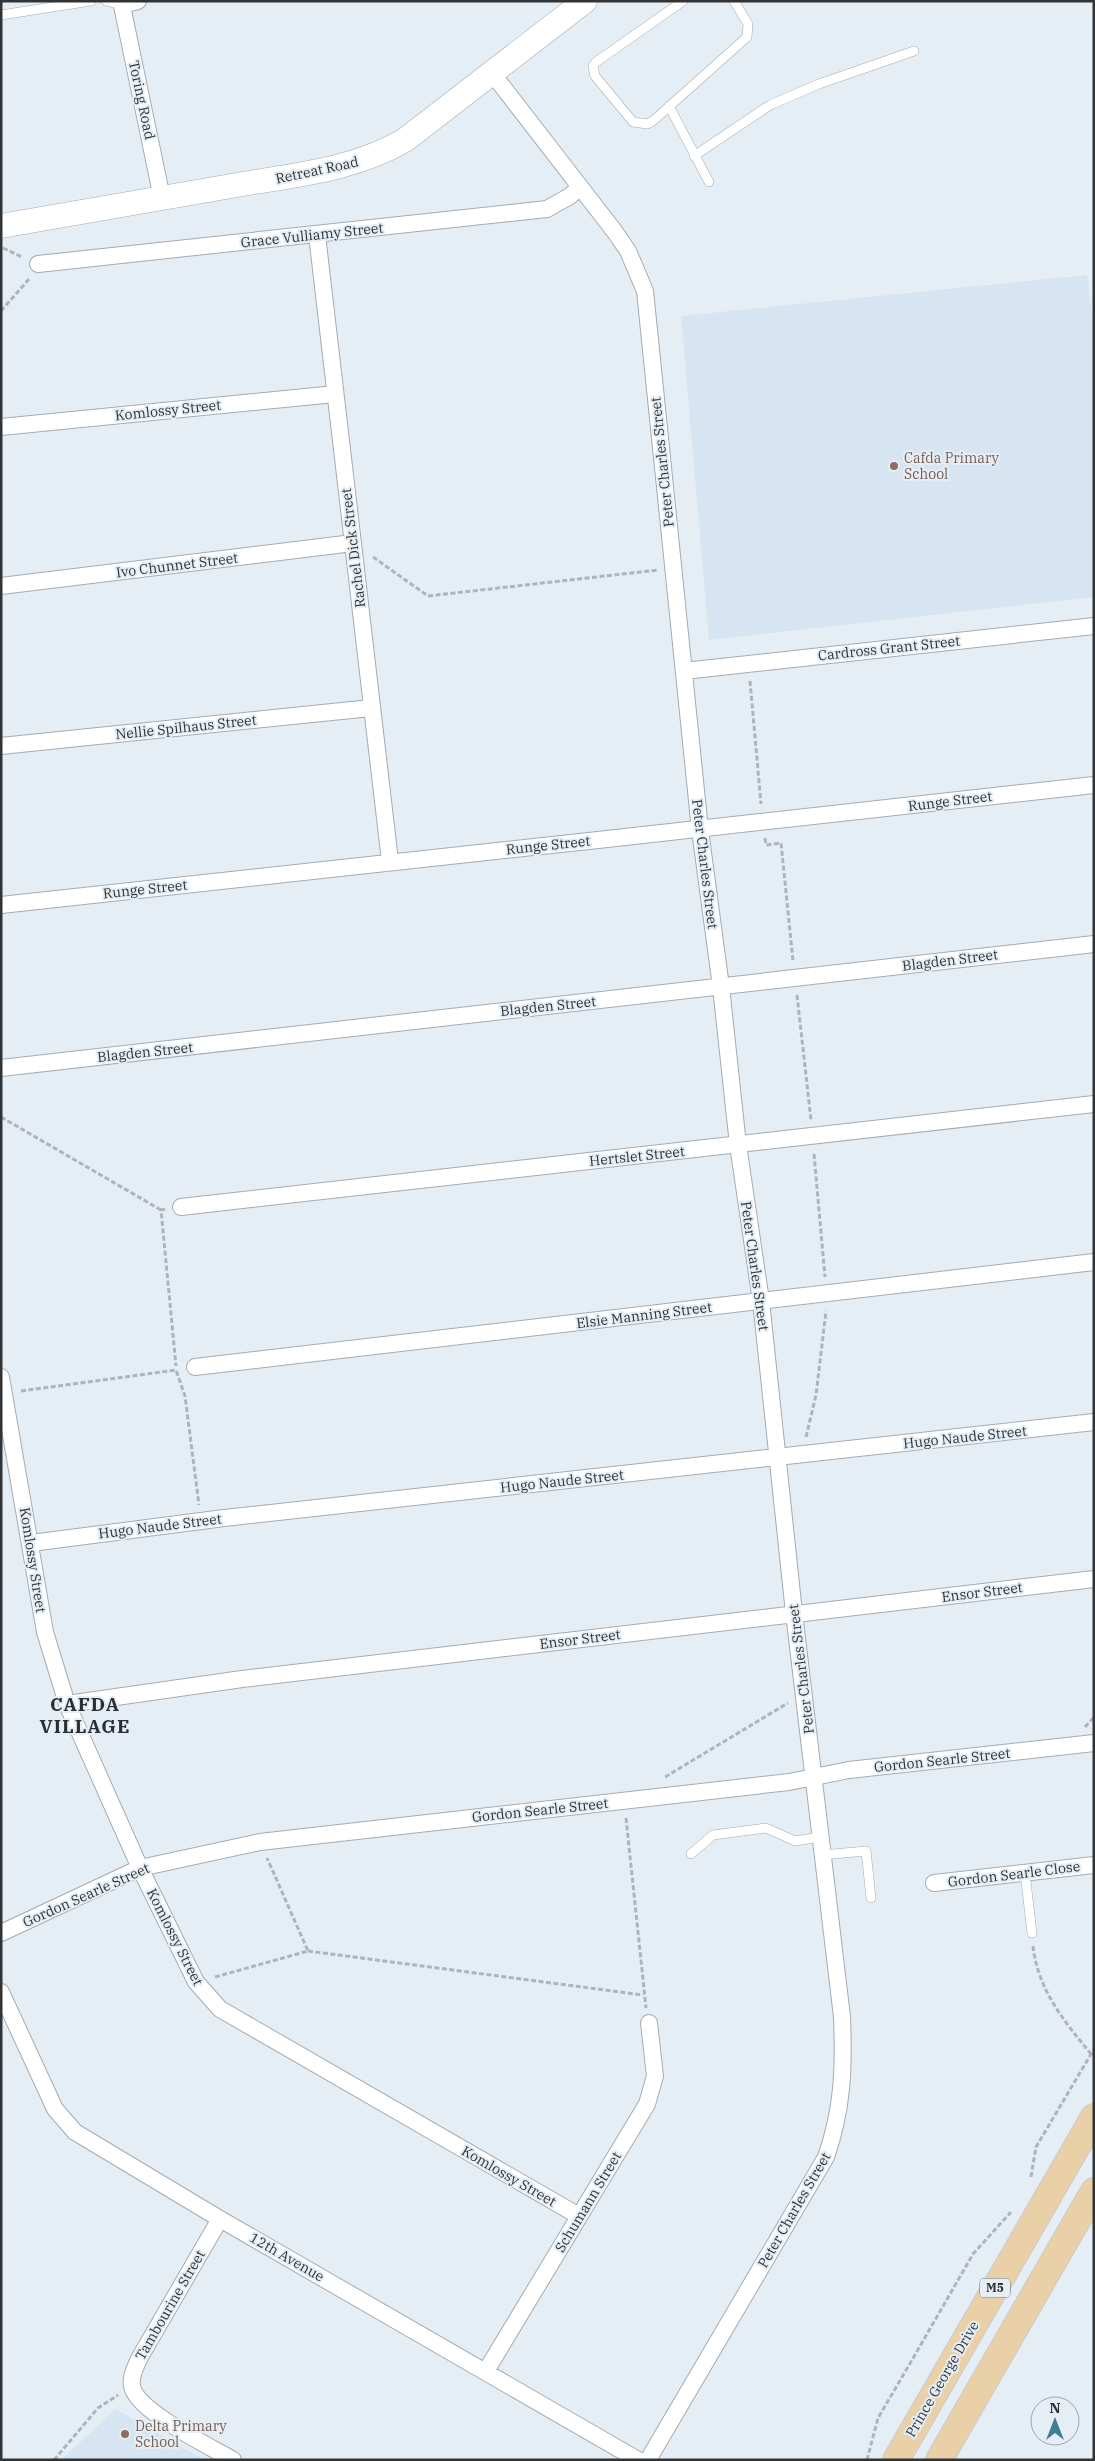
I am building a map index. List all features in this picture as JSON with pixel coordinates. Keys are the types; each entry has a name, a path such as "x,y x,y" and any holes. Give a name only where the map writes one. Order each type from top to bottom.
{"main road":[{"name":"Retreat Road","path":"1,226 346,165 376,156 405,140 585,1"},
{"name":"Prince George Drive","path":"896,2460 1094,2117"},
{"name":"M5","path":"939,2460 1094,2191"}],"street":[{"name":"Toring Road","path":"121,2 162,198"},
{"name":"Peter Charles Street","path":"492,73 628,251 645,291 700,830 721,987 738,1145 761,1301 794,1613 842,2017 844,2068 840,2109 826,2157 648,2460"},
{"name":"Grace Vulliamy Street","path":"38,264 547,209 570,196 579,188"},
{"name":"Rachel Dick Street","path":"317,235 390,861"},
{"name":"Komlossy Street","path":"1,427 335,394"},
{"name":"Ivo Chunnet Street","path":"1,586 353,543"},
{"name":"Cardross Grant Street","path":"684,670 1094,626"},
{"name":"Nellie Spilhaus Street","path":"1,746 371,708"},
{"name":"Runge Street","path":"1,905 390,861 700,830 1094,785"},
{"name":"Blagden Street","path":"1,1068 1094,944"},
{"name":"Hertslet Street","path":"181,1207 1094,1104"},
{"name":"Elsie Manning Street","path":"195,1367 1094,1262"},
{"name":"Komlossy Street","path":"1,1377 45,1632 67,1704 140,1868 196,1982 220,2009 579,2216"},
{"name":"Hugo Naude Street","path":"31,1543 201,1521 1094,1422"},
{"name":"Ensor Street","path":"67,1704 242,1679 1094,1579"},
{"name":"Gordon Searle Street","path":"1,1933 140,1868 260,1842 789,1782 849,1770 1094,1743"},
{"name":"Gordon Searle Close","path":"934,1884 1094,1865"},
{"name":"12th Avenue","path":"1,1992 48,2096 68,2127 220,2219 638,2460"},
{"name":"Schumann Street","path":"486,2371 647,2104 655,2076 649,2023"},
{"name":"Tambourine Street","path":"132,2387 134,2370 140,2357 220,2219"},
{"path":"132,2387 136,2397 148,2410 233,2460"}],"lane":[{"path":"1,15 35,5 91,1"},
{"path":"683,1 593,66 595,76 633,122 647,124 653,121 747,37 748,24 734,1"},
{"path":"694,156 770,106 818,84 914,51"},
{"path":"669,106 709,182"},
{"path":"691,1854 713,1834 766,1828 795,1841 820,1838"},
{"path":"822,1855 866,1851 871,1898"},
{"path":"1025,1873 1032,1933"}],"path":[{"path":"1,247 38,264 29,280 1,311"},
{"path":"353,543 428,596 673,569"},
{"path":"776,660 750,681 762,823 766,845 781,843 813,1136 826,1293 816,1395 801,1455"},
{"path":"1,1117 161,1210 181,1207"},
{"path":"161,1210 176,1370 185,1396 201,1521"},
{"path":"4,1394 195,1367"},
{"path":"658,1781 804,1694"},
{"path":"624,1801 643,1995 649,2023"},
{"path":"260,1842 308,1951"},
{"path":"1032,1933 1035,1963 1044,1989 1064,2020 1091,2054"},
{"path":"196,1982 308,1951 643,1995"},
{"path":"1028,2182 1033,2174 1036,2147 1094,2049"},
{"path":"868,2460 878,2418 973,2254 1015,2204"},
{"path":"54,2460 98,2408 132,2387"}],"shaded area":[{"name":"Cafda Primary School","path":"1087,275 1094,335 1094,597 709,640 681,316"},
{"name":"Delta Primary School","path":"116,2409 204,2460 61,2460"}],"place":[{"name":"Cafda Primary School","path":"894,466"},
{"name":"Delta Primary School","path":"125,2434"}],"district":[{"name":"CAFDA VILLAGE","path":"85,1715"}]}
